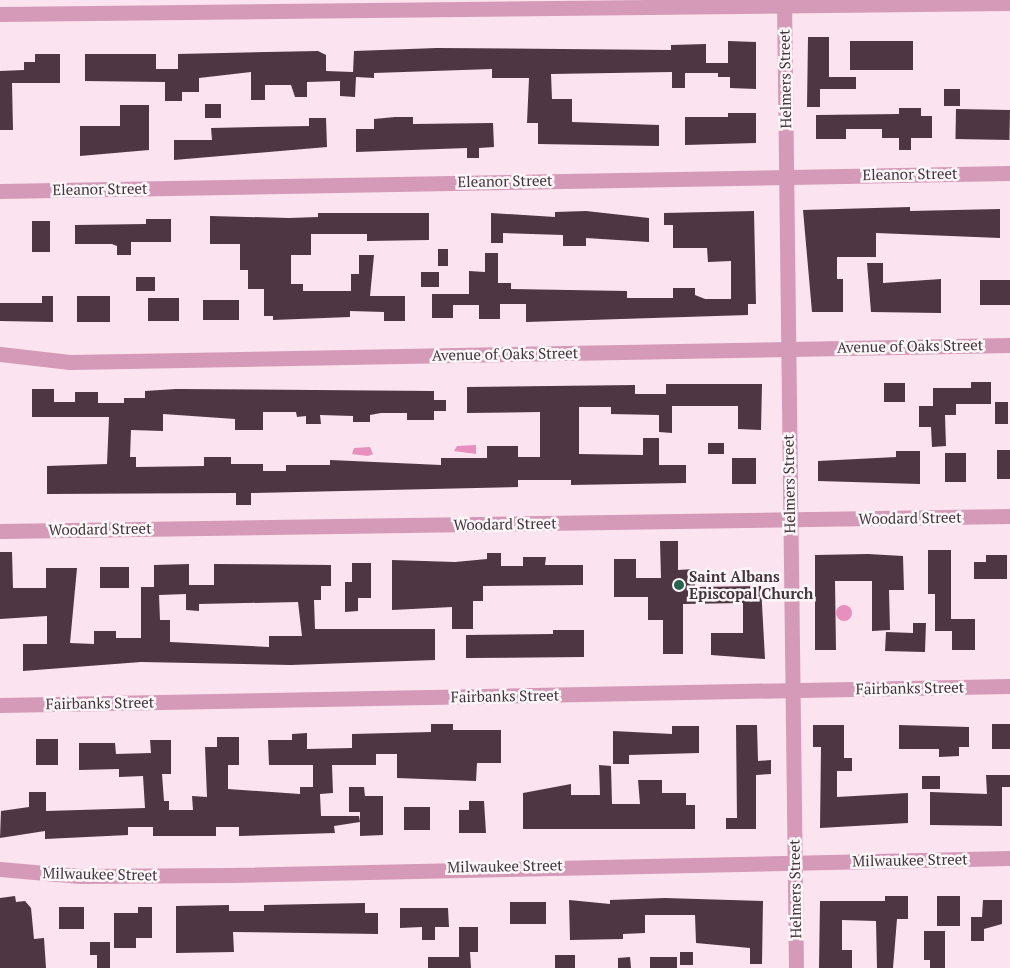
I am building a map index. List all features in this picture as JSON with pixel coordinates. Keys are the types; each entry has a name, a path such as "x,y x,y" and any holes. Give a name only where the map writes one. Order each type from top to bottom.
{"street":[{"path":"0,14 784,3 1010,3"},
{"name":"Helmers Street","path":"784,3 796,968"},
{"name":"Eleanor Street","path":"0,190 1010,173"},
{"name":"Avenue of Oaks Street","path":"0,354 70,362 1010,344"},
{"name":"Woodard Street","path":"0,531 1010,516"},
{"name":"Fairbanks Street","path":"0,705 1010,686"},
{"name":"Milwaukee Street","path":"0,869 46,874 142,876 1010,858"}],"shaded area":[{"path":"476,445 476,454 454,451 457,446"},
{"path":"370,447 373,454 368,456 352,454 354,448"},
{"path":"844,605 852,613 844,621 836,613"}],"building":[{"path":"808,37 829,37 829,77 856,77 856,89 820,89 820,107 807,107"},
{"path":"728,41 756,42 756,89 730,88 730,77 718,77 718,73 685,73 685,88 672,88 672,72 551,74 552,99 572,99 572,122 659,125 659,146 538,144 538,123 527,123 529,78 492,78 492,69 374,73 374,78 356,77 355,97 340,96 340,81 307,82 307,97 295,97 291,85 265,85 265,100 251,100 251,72 199,78 199,92 182,92 182,101 165,101 165,82 85,81 85,54 156,54 156,69 178,69 178,54 318,51 326,55 326,71 353,72 354,51 437,48 671,50 671,45 706,44 706,63 728,63"},
{"path":"850,41 913,41 913,70 850,70"},
{"path":"35,54 60,54 60,83 12,83 13,130 0,130 0,71 24,70 24,62 35,62"},
{"path":"944,89 960,89 960,106 944,106"},
{"path":"205,104 221,104 221,118 205,118"},
{"path":"120,105 149,105 149,150 80,156 80,126 120,126"},
{"path":"899,108 921,108 921,116 932,116 932,138 911,138 911,150 899,150 899,138 882,138 882,129 846,129 846,139 816,139 816,115 899,114"},
{"path":"956,109 1010,110 1009,140 955,139"},
{"path":"728,113 756,113 756,143 685,145 685,117 728,117"},
{"path":"413,117 413,124 493,123 494,147 479,148 479,158 467,158 467,148 356,152 356,129 374,129 374,119"},
{"path":"309,118 326,118 327,147 174,160 174,140 212,140 211,128 309,126"},
{"path":"910,207 910,211 1000,209 1000,238 876,233 876,257 837,257 837,279 843,279 843,312 812,312 803,210"},
{"path":"586,211 649,218 649,242 586,238 586,246 563,246 563,235 503,233 503,243 491,243 491,213 555,217 555,212"},
{"path":"754,211 756,304 748,304 748,315 526,322 526,304 500,304 500,319 479,319 479,305 453,305 453,318 432,318 432,294 469,294 469,271 485,272 485,253 498,253 498,283 511,283 511,289 627,291 627,298 673,298 673,288 695,288 695,295 705,299 731,299 731,261 708,262 707,248 673,248 673,225 664,225 664,213"},
{"path":"318,213 429,213 429,240 367,241 367,234 311,234 311,255 291,255 291,284 303,284 303,291 351,291 351,274 359,274 359,255 374,255 370,296 405,296 405,321 384,321 384,312 350,311 350,317 273,320 273,316 264,316 264,289 248,289 248,270 240,270 240,244 210,244 210,216 289,218 318,217"},
{"path":"146,219 171,219 171,242 131,242 131,255 117,255 117,246 112,244 75,244 75,225 146,224"},
{"path":"32,221 50,221 50,252 32,252"},
{"path":"438,249 448,249 448,266 438,266"},
{"path":"867,263 883,263 883,283 941,279 941,313 871,312"},
{"path":"421,272 439,272 439,287 421,287"},
{"path":"136,277 155,277 155,291 136,291"},
{"path":"980,280 1010,280 1010,305 980,305"},
{"path":"42,296 53,296 53,322 0,321 0,303 42,303"},
{"path":"77,296 110,296 110,322 77,322"},
{"path":"148,298 179,298 179,321 148,321"},
{"path":"203,300 239,300 239,320 203,320"},
{"path":"971,382 991,382 991,404 956,404 956,415 945,415 946,446 932,447 931,427 919,427 919,406 933,406 933,388 971,388"},
{"path":"884,383 905,383 905,402 884,402"},
{"path":"666,384 762,384 761,430 738,429 738,406 672,406 672,433 659,432 659,415 611,414 611,407 579,407 579,454 643,455 643,438 659,438 659,465 686,465 686,483 571,485 571,480 518,480 518,487 251,493 251,505 236,505 236,493 47,494 47,466 107,464 109,417 32,417 32,389 54,389 54,402 75,402 75,392 98,392 98,403 124,403 124,398 145,398 145,391 176,389 434,391 434,400 446,400 446,411 434,411 434,420 407,420 407,413 381,413 370,415 370,422 353,422 353,416 320,415 321,424 306,424 306,416 297,417 296,412 263,412 263,430 235,430 235,419 163,414 163,431 131,430 130,457 136,457 136,467 204,466 204,457 231,457 231,464 263,464 263,471 286,471 286,465 330,465 330,460 441,465 441,458 487,458 487,446 518,446 518,457 540,457 540,412 467,413 467,387 635,385 635,394 666,394"},
{"path":"995,402 1008,402 1008,424 995,424"},
{"path":"708,443 724,443 724,454 708,454"},
{"path":"997,450 1010,450 1010,479 997,479"},
{"path":"896,451 920,451 920,484 818,481 818,461 896,457"},
{"path":"945,453 966,453 966,482 945,482"},
{"path":"732,458 756,458 756,484 732,484"},
{"path":"660,541 678,541 678,570 694,569 695,587 761,586 765,659 711,655 711,633 743,633 743,603 683,604 683,654 663,654 663,620 648,620 648,597 614,597 614,559 636,559 636,578 661,578"},
{"path":"928,550 951,550 951,619 975,619 975,650 952,650 952,631 935,631 935,594 928,594"},
{"path":"0,552 12,552 13,588 46,588 46,568 77,568 70,643 94,644 94,631 116,631 116,638 141,638 141,587 154,587 154,565 189,564 189,585 214,585 214,564 331,565 331,586 321,586 321,600 314,600 315,629 435,629 435,660 291,665 141,662 23,671 23,644 47,644 47,616 0,619","holes":["186,594 186,610 199,611 199,604 298,602 302,636 269,636 269,647 170,642 170,620 160,620 159,595"]},
{"path":"487,553 501,553 501,566 523,566 523,557 546,557 545,565 583,565 583,585 483,586 483,601 473,601 473,629 452,629 452,607 392,610 392,560 455,562 487,559"},
{"path":"868,554 903,556 904,590 889,590 890,630 872,631 872,581 835,581 836,650 815,650 815,555"},
{"path":"986,555 1007,555 1007,579 974,579 974,562 986,562"},
{"path":"352,563 371,563 371,598 358,598 358,611 345,612 345,582 352,582"},
{"path":"100,567 129,567 129,588 100,588"},
{"path":"913,623 926,623 925,652 885,651 886,632 913,633"},
{"path":"553,630 584,630 584,657 466,658 466,635 553,634"},
{"path":"431,724 453,724 453,730 501,730 501,763 477,763 476,781 397,778 397,754 376,754 376,765 332,765 333,793 320,794 321,816 359,816 360,822 334,826 335,833 239,836 239,827 216,827 216,836 153,836 153,827 128,827 128,835 45,839 45,831 0,838 1,811 29,807 29,792 46,792 46,811 145,808 143,776 119,777 119,769 79,770 79,743 115,743 116,754 151,753 150,740 171,740 171,774 162,774 164,801 169,801 169,810 193,810 192,796 207,797 205,747 217,747 217,737 239,737 239,765 228,765 228,789 300,794 300,787 313,787 313,765 269,765 268,740 292,740 292,734 307,733 307,749 352,748 352,734 431,732"},
{"path":"992,724 1010,724 1010,749 992,749"},
{"path":"736,725 757,725 758,761 771,760 771,774 756,775 756,829 726,829 726,818 737,818"},
{"path":"813,725 844,725 844,758 852,758 852,771 837,771 837,797 908,793 908,823 820,828 821,747 813,747"},
{"path":"899,725 969,727 969,747 959,747 959,756 939,757 939,749 899,749"},
{"path":"672,726 699,726 699,753 629,755 629,764 613,764 613,731 672,734"},
{"path":"36,739 58,739 58,765 36,765"},
{"path":"599,765 611,766 612,804 640,804 638,780 662,780 662,793 686,793 686,805 695,805 695,829 523,829 523,793 571,784 571,795 600,795"},
{"path":"986,775 1010,775 1010,787 1002,787 1002,826 930,825 930,792 987,794"},
{"path":"922,776 940,776 940,789 922,789"},
{"path":"349,787 364,787 365,796 383,796 383,835 360,836 360,812 349,812"},
{"path":"469,801 484,801 486,833 459,833 459,810 469,810"},
{"path":"404,807 430,807 430,830 404,830"},
{"path":"15,896 16,902 25,901 31,908 34,939 44,938 46,968 0,968 0,898"},
{"path":"885,896 908,896 908,919 897,919 893,968 877,968 876,921 842,920 842,950 852,950 852,968 819,968 820,901 885,901"},
{"path":"937,896 960,896 960,926 937,926"},
{"path":"665,898 763,901 762,964 750,964 750,948 696,943 695,915 645,915 645,933 623,934 623,939 570,940 569,900 610,904 610,900"},
{"path":"983,900 1002,900 1002,924 984,929 984,941 971,941 971,917 982,917"},
{"path":"510,902 546,902 546,924 510,924"},
{"path":"365,903 365,913 378,913 378,934 233,932 234,952 176,953 176,906 229,905 229,911 264,911 264,905"},
{"path":"59,907 84,907 84,929 59,929"},
{"path":"138,907 152,907 152,938 136,938 136,948 114,948 114,913 138,913"},
{"path":"400,908 448,908 449,927 435,927 435,940 422,940 422,927 400,928"},
{"path":"459,927 478,927 478,952 470,952 471,968 428,968 428,957 459,957"},
{"path":"924,931 945,931 945,968 930,968 930,960 924,960"},
{"path":"90,942 110,942 110,968 97,968 97,955 90,955"},
{"path":"680,952 693,952 693,965 680,965"},
{"path":"555,955 575,955 575,968 555,968"},
{"path":"630,957 631,968 618,968 618,958"},
{"path":"650,957 677,957 677,968 650,968"}],"place":[{"name":"Saint Albans Episcopal Church","path":"679,585"}]}
